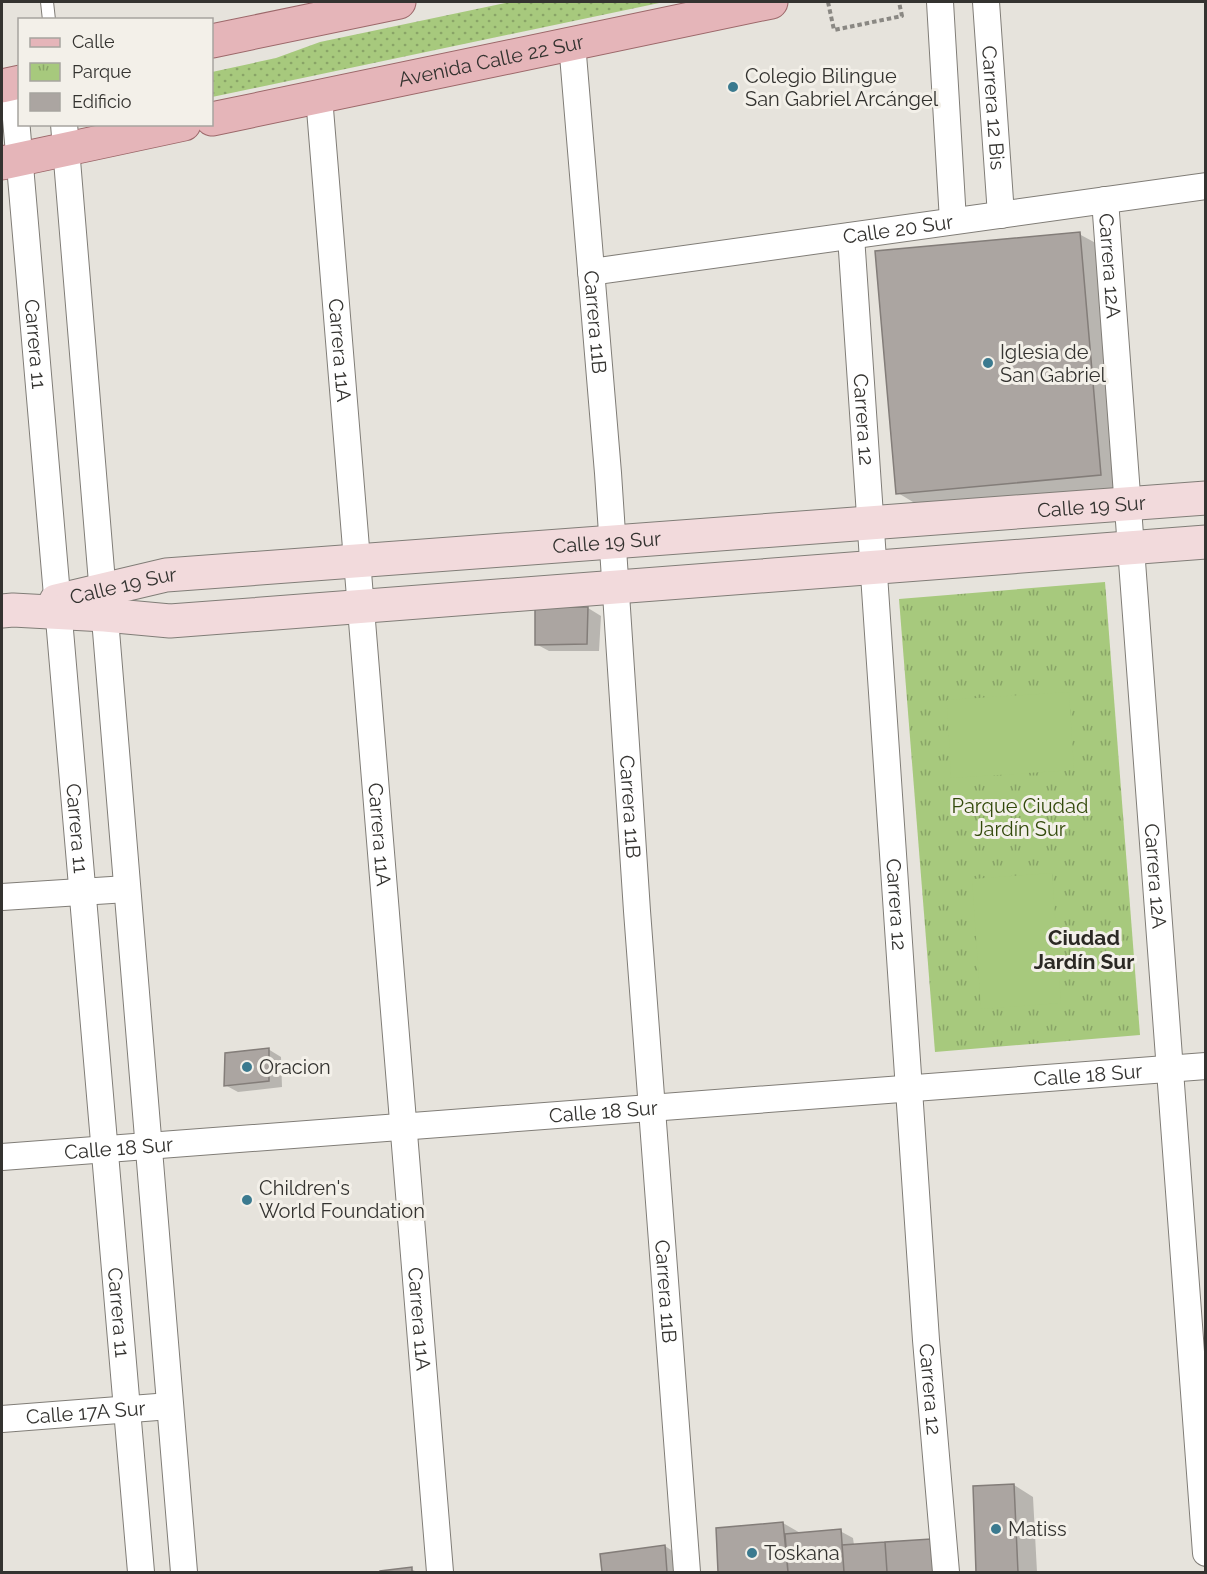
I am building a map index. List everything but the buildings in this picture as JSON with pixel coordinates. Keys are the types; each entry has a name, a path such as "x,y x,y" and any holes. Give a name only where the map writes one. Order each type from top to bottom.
{"main road":[{"path":"213,41 364,5 399,2"},
{"name":"Avenida Calle 22 Sur","path":"213,119 771,2"},
{"path":"10,161 65,137 166,126"}],"street":[{"path":"940,2 953,221"},
{"name":"Carrera 12 Bis","path":"986,2 1001,215"},
{"name":"Carrera 11B","path":"572,43 613,543 636,888 687,1572"},
{"name":"Carrera 11","path":"11,84 10,161 58,607 141,1572"},
{"name":"Carrera 11A","path":"319,96 440,1572"},
{"path":"65,137 184,1572"},
{"name":"Calle 20 Sur","path":"591,272 1206,186"},
{"name":"Carrera 12A","path":"1105,200 1206,1553"},
{"name":"Carrera 12","path":"851,236 926,1340 946,1572"},
{"name":"Calle 19 Sur","path":"7,611 104,603 166,575 1206,498"},
{"name":"Calle 19 Sur","path":"104,603 170,621 1206,542"},
{"path":"2,897 127,889"},
{"name":"Calle 18 Sur","path":"2,1157 1206,1066"},
{"name":"Calle 17A Sur","path":"2,1419 170,1406"}],"lane":[{"path":"47,2 49,18"}],"path":[{"path":"828,2 834,30 902,16 899,2"}],"green space":[{"path":"510,2 664,2 213,97 213,72 276,58 320,42"},
{"name":"Parque Ciudad Jardín Sur","path":"1105,582 1140,1035 935,1052 899,599"},
{"path":"1069,692 1074,770 951,778 947,700"},
{"path":"1052,873 1061,1003 981,1009 972,879"}],"place":[{"name":"Colegio Bilingue San Gabriel Arcángel","path":"733,87"},
{"name":"Iglesia de San Gabriel","path":"988,363"},
{"name":"Oracion","path":"247,1067"},
{"name":"Children's World Foundation","path":"247,1200"},
{"name":"Matiss","path":"996,1529"},
{"name":"Toskana","path":"752,1553"}],"district":[{"name":"Ciudad Jardín Sur","path":"1084,949"}]}
